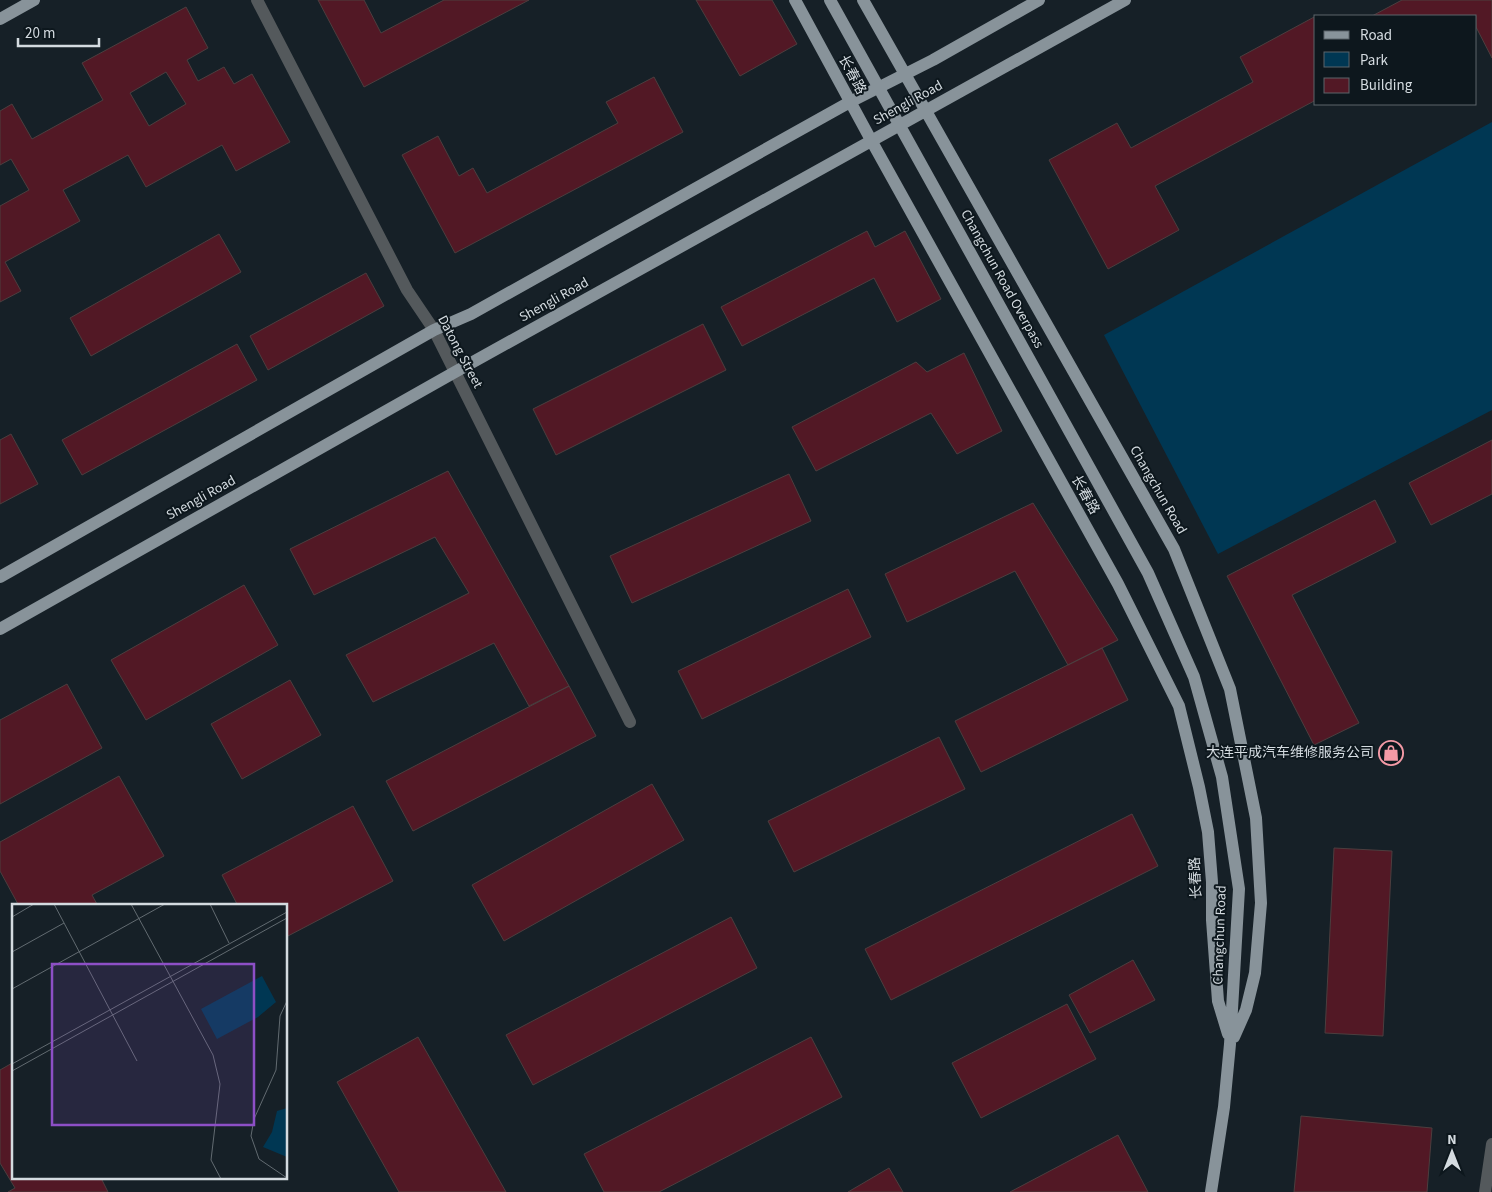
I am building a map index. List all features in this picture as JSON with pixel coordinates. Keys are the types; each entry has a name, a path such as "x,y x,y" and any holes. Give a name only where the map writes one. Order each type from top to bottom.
{"main road":[{"path":"0,19 34,0"},
{"name":"长春路","path":"795,0 1118,584 1179,706 1208,832 1218,1001 1230,1044"},
{"name":"Changchun Road Overpass","path":"830,0 1148,573"},
{"name":"Changchun Road","path":"863,0 1174,549 1230,689 1256,818 1260,903 1255,972 1246,1010 1230,1044"},
{"name":"Shengli Road","path":"0,576 434,330 471,314 850,102 905,75 1039,0"},
{"name":"Shengli Road","path":"0,629 455,372 1125,0"},
{"name":"Changchun Road","path":"1148,573 1194,677 1222,777 1239,889 1230,1044 1224,1106 1211,1192"}],"street":[{"name":"Datong Street","path":"257,0 407,290 434,330 630,722"},
{"path":"1484,1192 1492,1144"}],"green space":[{"path":"1492,122 1492,410 1218,554 1104,335"}],"building":[{"path":"318,0 364,0 381,33 444,0 529,0 364,87"},
{"path":"696,0 772,0 797,44 740,76"},
{"path":"1402,0 1492,0 1492,58 1477,29 1477,15 1374,15"},
{"path":"186,7 208,48 187,60 198,81 224,67 234,84 252,74 290,142 236,171 222,145 146,187 128,155 63,190 80,221 5,262 21,291 0,302 0,206 29,190 11,159 0,165 0,111 12,104 32,139 103,100 82,63","holes":["166,72 186,104 149,126 130,93"]},
{"path":"1314,17 1314,101 1155,186 1179,230 1108,269 1049,160 1117,123 1131,148 1253,82 1240,57"},
{"path":"654,77 683,132 455,253 402,155 438,136 459,176 473,168 487,193 618,123 606,102"},
{"path":"867,231 875,247 905,231 941,299 897,322 874,278 742,346 721,307"},
{"path":"219,234 241,272 91,356 70,318"},
{"path":"366,273 384,306 268,370 250,336"},
{"path":"703,324 726,370 556,455 533,409"},
{"path":"237,344 257,380 82,475 62,440"},
{"path":"964,353 1002,431 957,454 931,413 816,471 792,427 916,362 927,372"},
{"path":"11,434 38,484 0,504 0,440"},
{"path":"1492,440 1492,494 1431,525 1409,483"},
{"path":"448,471 569,686 529,706 494,643 373,702 346,655 469,593 435,537 314,595 290,549"},
{"path":"789,474 811,521 632,603 610,556"},
{"path":"1375,500 1396,542 1292,595 1359,723 1314,745 1227,576"},
{"path":"1033,503 1118,640 1068,665 1015,571 907,622 885,574"},
{"path":"244,585 278,645 146,720 111,660"},
{"path":"848,589 871,637 702,719 678,671"},
{"path":"1102,648 1128,700 981,772 955,721"},
{"path":"290,680 321,735 242,779 211,724"},
{"path":"67,684 102,748 0,804 0,720"},
{"path":"569,686 596,736 413,831 386,781"},
{"path":"939,737 965,789 794,872 768,821"},
{"path":"119,776 164,856 92,895 97,904 18,904 0,871 0,842"},
{"path":"652,784 684,840 504,941 472,885"},
{"path":"353,806 393,881 288,936 288,904 237,904 222,875"},
{"path":"1132,814 1158,866 891,1000 865,949"},
{"path":"1334,848 1392,851 1383,1036 1325,1033"},
{"path":"731,917 757,968 533,1085 506,1035"},
{"path":"1133,960 1155,1000 1090,1033 1069,995"},
{"path":"1067,1004 1096,1059 981,1118 952,1063"},
{"path":"418,1037 506,1192 399,1192 337,1082"},
{"path":"811,1037 842,1097 659,1192 604,1192 584,1154"},
{"path":"12,1063 12,1180 102,1180 108,1192 8,1192 15,1188 0,1163 0,1070"},
{"path":"1301,1116 1432,1128 1427,1192 1294,1192"},
{"path":"1118,1135 1148,1192 1010,1192"},
{"path":"889,1168 903,1192 848,1192"}],"place":[{"name":"大连平成汽车维修服务公司","path":"1391,753"}]}
